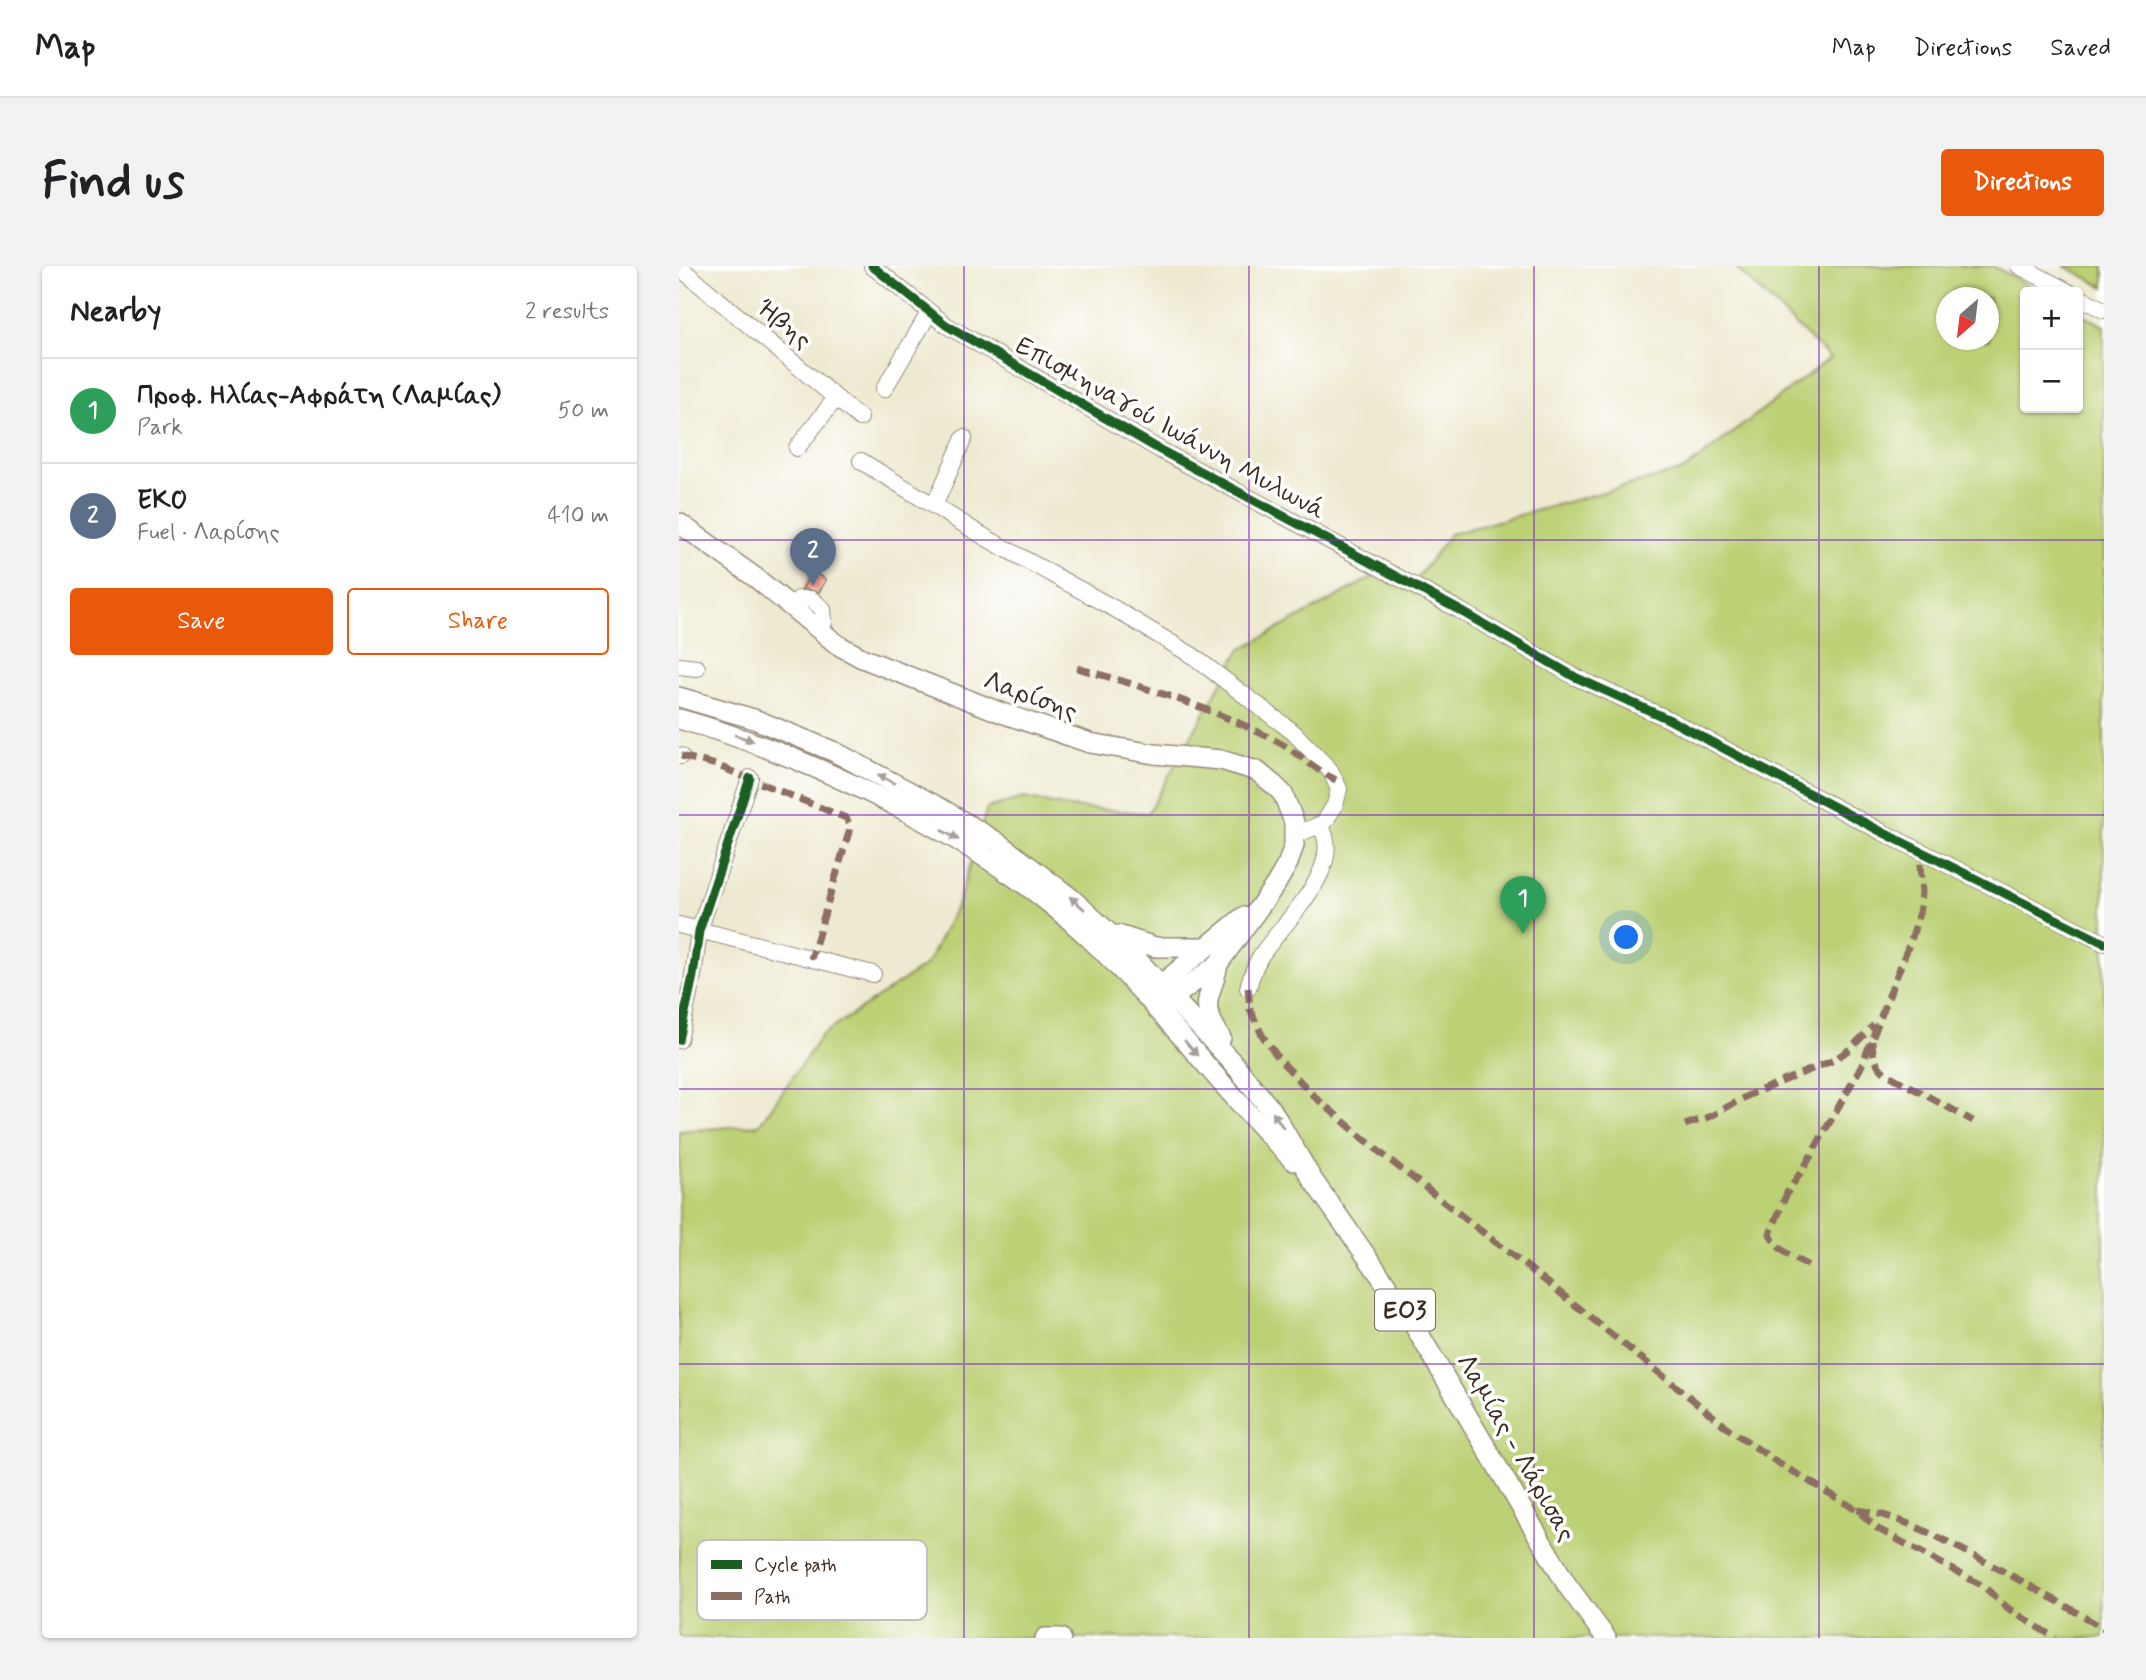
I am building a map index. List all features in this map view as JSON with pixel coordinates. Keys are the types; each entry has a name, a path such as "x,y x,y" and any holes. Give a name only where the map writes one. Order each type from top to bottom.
{"main road":[{"name":"Λαρίσης","path":"679,523 756,578 838,645 862,658 1002,713 1090,743 1154,754 1221,760 1257,771 1283,794 1294,821 1295,835"},
{"path":"679,697 726,710 835,752 919,797 997,842 1100,923 1126,939 1146,946 1165,948 1206,947"},
{"path":"679,719 745,738 826,771 956,838 1007,871 1060,912 1234,1064"},
{"name":"ΕΟ3","path":"1234,1064 1213,1025 1207,1008 1207,994 1217,964 1276,884 1288,863 1295,835"},
{"name":"ΕΟ3","path":"1159,997 1206,947 1260,904"},
{"path":"1100,923 1159,997"},
{"name":"ΕΟ3","path":"1159,997 1217,964"},
{"name":"Λαμίας - Λάρισας","path":"1159,997 1258,1125 1312,1179"},
{"name":"Λαμίας - Λάρισας","path":"1234,1064 1273,1112 1312,1179 1408,1315 1567,1585 1606,1638"},
{"path":"1045,1638 1061,1638"}],"street":[{"name":"Επισμηναγού Ιωάννη Μυλωνά","path":"871,266 946,325 1162,451 1459,610 1575,677 1668,719 2104,943"},
{"path":"2019,266 2042,271 2063,287"},
{"name":"Ήβης","path":"679,267 860,418"},
{"path":"2083,300 2104,310"},
{"path":"884,389 929,313"},
{"path":"797,448 836,398"},
{"path":"934,506 964,438"},
{"path":"860,461 1025,561 1115,609 1193,656 1293,732 1325,765 1339,789 1335,805 1324,823 1295,835"},
{"path":"799,599 811,599 823,609 824,622"},
{"path":"679,666 697,668"},
{"path":"679,1040 693,976 699,931 750,778"},
{"path":"1248,988 1259,959 1305,898 1324,864 1328,849 1327,837 1320,826"},
{"path":"679,925 873,974"}],"green space":[{"path":"1734,266 1993,266 2032,287 2020,287 2020,413 2083,413 2083,315 2104,326 2104,1638 679,1638 679,1131 759,1125 822,1035 927,964 958,903 987,808 1024,798 1068,807 1148,813 1240,650 1378,574 1409,589 1450,534 1684,470 1830,358"},
{"path":"2064,266 2104,266 2104,287"}],"building":[{"path":"813,571 826,580 819,592 802,589"}],"marked path":[{"path":"1077,668 1154,691 1230,719 1286,746 1336,780"},
{"path":"681,756 716,765 846,818 850,825 849,832 811,959"},
{"path":"1808,1265 1781,1249 1770,1234 1787,1193 1861,1067 1912,937 1922,893 1919,851"},
{"path":"1248,988 1250,1009 1262,1035 1279,1059 1316,1098 1382,1154 1729,1429 1777,1462 1857,1510 1878,1529 1983,1586 2009,1609 2055,1638"},
{"path":"1685,1125 1711,1116 1749,1095 1834,1060 1850,1049 1874,1025"},
{"path":"1872,1041 1878,1066 1885,1073 1973,1121"},
{"path":"1857,1510 1890,1517 1937,1537 2104,1629"}],"cycle path":[{"path":"872,266 946,325 1162,451 1459,610 1575,677 1668,719 1882,832 2104,943"},
{"path":"679,1040 693,976 699,931 750,778"}],"place":[{"name":"EKO","path":"813,586"},
{"name":"Προφ. Ηλίας-Αφράτη (Λαμίας)","path":"1523,934"}]}
